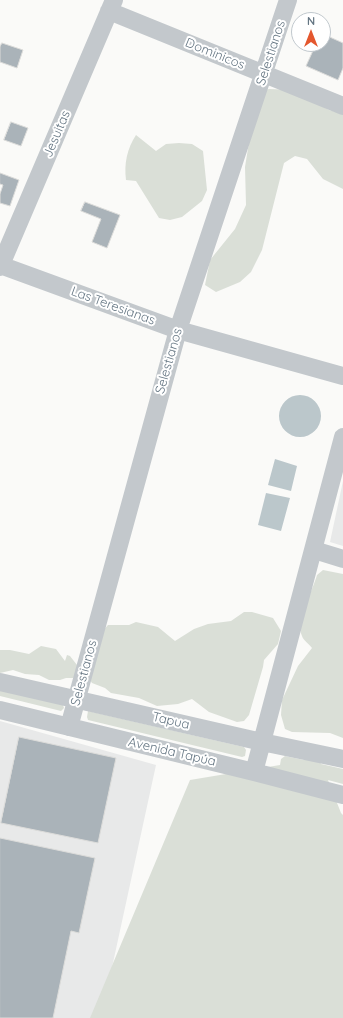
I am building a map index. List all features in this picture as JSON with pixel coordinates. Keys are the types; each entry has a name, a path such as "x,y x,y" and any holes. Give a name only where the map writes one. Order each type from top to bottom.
{"street":[{"name":"Selestianos","path":"69,728 178,330 288,0"},
{"name":"Dominicos","path":"112,5 264,73 343,106"},
{"name":"Jesuitas","path":"0,266 112,5"},
{"name":"Las Teresianas","path":"0,266 178,330 343,376"},
{"path":"254,772 343,437"},
{"path":"314,550 343,559"},
{"name":"Tapua","path":"0,682 343,759"},
{"name":"Avenida Tapúa","path":"0,710 343,795"}],"shaded area":[{"path":"269,89 294,90 329,110 343,114 343,189 323,179 307,159 295,156 284,163 262,250 251,272 240,282 216,292 205,285 210,260 235,229 246,205 245,167 257,93"},
{"path":"136,135 156,151 166,144 179,143 192,144 203,151 207,190 202,201 182,217 170,220 159,218 136,181 126,180 125,168 127,156"},
{"path":"300,395 315,401 321,416 315,431 300,437 285,431 279,416 285,401"},
{"path":"275,459 297,466 291,491 268,485"},
{"path":"343,481 343,546 330,542"},
{"path":"266,493 290,498 281,531 258,525"},
{"path":"323,570 343,574 343,738 330,733 292,732 285,729 281,715 282,700 298,666 312,648 303,638 300,630 301,622 305,606 317,575"},
{"path":"244,612 252,612 273,618 281,631 278,644 264,660 249,715 244,721 237,722 209,712 192,699 178,704 157,706 139,698 111,693 105,688 92,683 88,677 98,636 108,625 129,625 136,622 158,627 175,641 194,629 208,624 231,621"},
{"path":"41,646 56,649 65,661 67,655 70,656 77,665 76,676 73,678 60,680 49,680 39,675 25,674 13,670 0,673 0,650 10,650 29,654"},
{"path":"0,689 63,705 64,708 61,711 0,696"},
{"path":"88,711 244,747 246,750 245,756 242,757 88,720"},
{"path":"0,721 156,765 101,1018 0,1018"},
{"path":"285,756 304,760 319,758 321,764 343,769 343,784 328,780 343,815 343,1018 90,1018 190,780 280,765 281,759"}],"building":[{"path":"331,38 343,43 343,68 338,80 306,66 312,52 331,52"},
{"path":"2,43 23,50 17,68 0,62 0,47"},
{"path":"11,122 28,128 21,146 4,140"},
{"path":"0,173 19,180 10,206 0,203 0,194 3,185 0,184"},
{"path":"85,202 120,215 107,248 92,242 101,219 81,211"},
{"path":"19,737 116,758 98,843 1,823"},
{"path":"0,838 95,858 79,933 71,931 53,1018 0,1018"}]}
